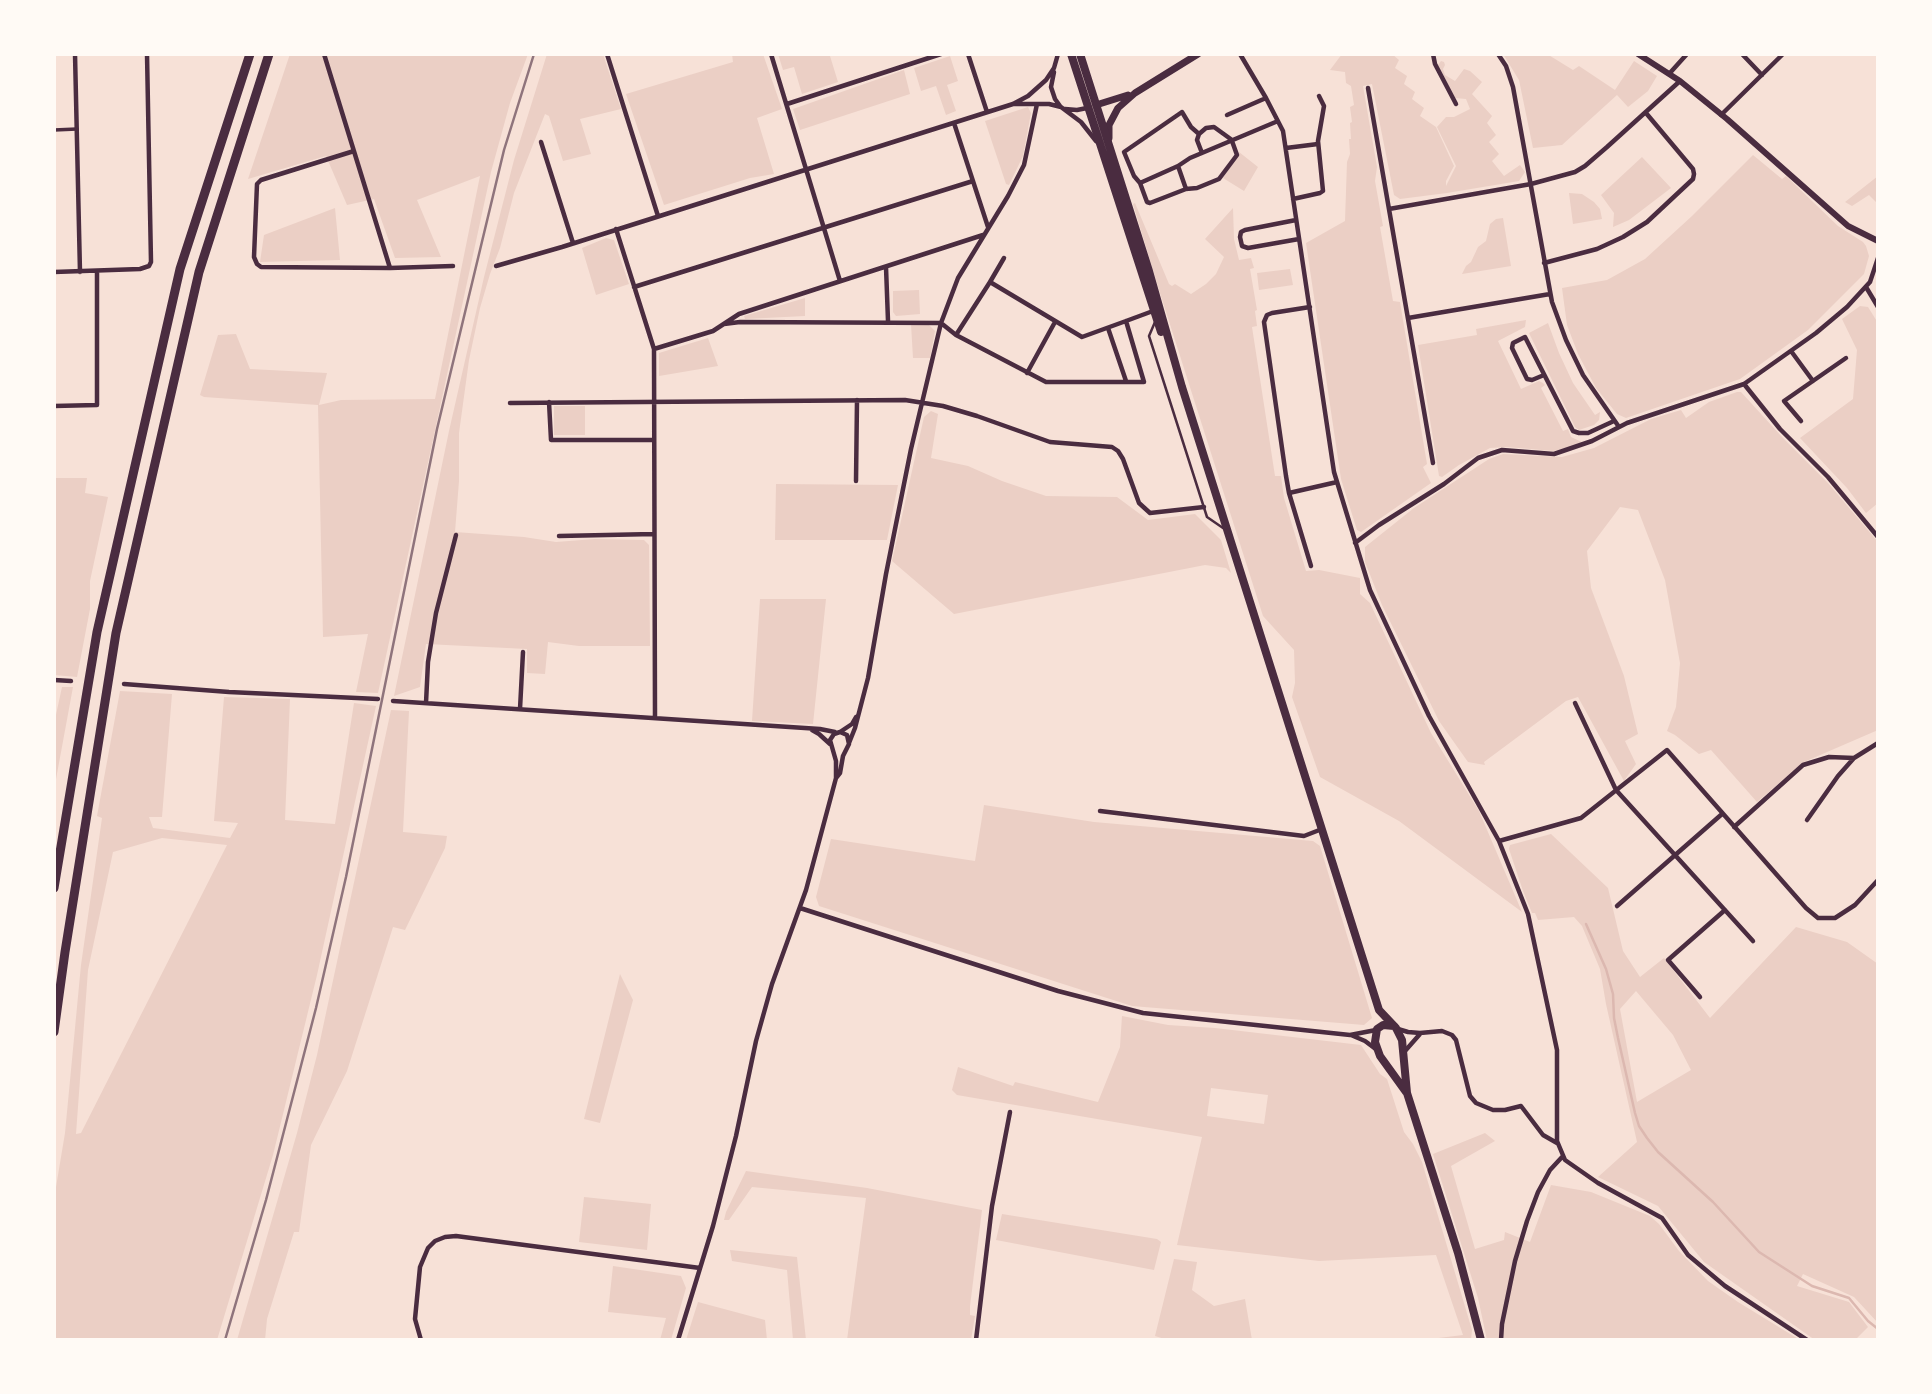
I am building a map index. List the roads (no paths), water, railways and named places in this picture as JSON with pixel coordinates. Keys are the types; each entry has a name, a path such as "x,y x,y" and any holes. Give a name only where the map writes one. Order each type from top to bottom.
{"highway":[{"path":"54,888 97,632 180,269 250,54"},
{"path":"54,1032 116,633 199,272 270,54"}],"main road":[{"path":"1072,54 1106,150 1155,315 1182,387"},
{"path":"1080,54 1092,106"},
{"path":"1198,54 1135,93 1118,108 1108,125 1106,150 1149,271 1227,531 1380,1010 1402,1040 1407,1094 1458,1253 1481,1340"},
{"path":"1092,106 1135,93"},
{"path":"1380,1010 1374,1037 1377,1050 1407,1094"},
{"path":"1376,1029 1383,1025 1395,1027"},
{"path":"1383,1060 1396,1062 1404,1053"}],"street":[{"path":"75,54 80,271"},
{"path":"54,272 97,272 149,266 147,54"},
{"path":"324,54 390,268"},
{"path":"607,54 658,215"},
{"path":"771,54 841,281"},
{"path":"787,104 941,54"},
{"path":"968,54 987,112"},
{"path":"1058,54 1051,87 1055,99 1084,125 1106,150"},
{"path":"1240,54 1283,131 1334,472 1370,590 1429,716 1499,841 1528,914 1557,1050 1558,1144 1563,1156 1598,1183 1662,1217 1688,1255 1725,1286 1807,1340"},
{"path":"1433,54 1434,62 1456,104"},
{"path":"1498,54 1512,82 1544,263 1557,317 1577,365 1594,394 1619,427"},
{"path":"1638,54 1680,81 1848,226 1878,241"},
{"path":"1669,75 1687,54"},
{"path":"1742,54 1762,75"},
{"path":"1721,115 1783,54"},
{"path":"496,266 1013,104 1039,88 1055,68"},
{"path":"1389,209 1568,175 1581,169 1680,81"},
{"path":"1368,88 1433,463"},
{"path":"1293,199 1323,191 1318,144 1324,110 1320,96"},
{"path":"1227,115 1266,98"},
{"path":"1013,104 1037,104 1077,110 1092,106"},
{"path":"836,778 840,773 868,678 921,403 941,323 958,278 1024,165 1037,104"},
{"path":"1199,134 1182,112 1124,152 1147,203 1219,179 1237,155 1232,141 1214,127 1206,128 1199,134 1197,140 1202,153"},
{"path":"1544,263 1593,251 1623,237 1650,219 1693,179 1693,169 1646,113"},
{"path":"1140,183 1190,158 1278,121"},
{"path":"954,122 989,228"},
{"path":"54,130 77,129"},
{"path":"541,142 573,243"},
{"path":"1286,148 1318,144"},
{"path":"354,151 259,181 255,190 257,264 261,267 453,266"},
{"path":"1178,166 1186,189"},
{"path":"634,287 973,181"},
{"path":"1296,220 1245,230 1240,237 1242,246 1248,248 1298,239"},
{"path":"616,229 654,349 655,718"},
{"path":"654,349 713,331 738,314 984,234"},
{"path":"956,335 1004,258"},
{"path":"1355,543 1478,458 1502,450 1554,454 1675,406 1744,384 1816,333 1847,307 1870,282 1878,258"},
{"path":"886,267 888,321"},
{"path":"54,406 97,405 97,272"},
{"path":"990,282 1082,337 1126,321 1155,315"},
{"path":"1866,287 1878,307"},
{"path":"1408,318 1550,294"},
{"path":"1310,307 1272,313 1264,322 1289,493 1311,566"},
{"path":"724,324 888,321 941,323 956,335 1046,382 1144,382 1126,321"},
{"path":"1027,373 1055,322"},
{"path":"1108,328 1126,382"},
{"path":"1544,375 1533,380 1527,379 1512,348 1513,343 1525,337 1573,431 1588,433 1614,421"},
{"path":"1791,351 1813,381"},
{"path":"1801,421 1784,401 1846,358"},
{"path":"1744,384 1780,429 1829,477 1878,537"},
{"path":"856,481 857,400"},
{"path":"510,402 905,400 943,406 1050,442 1112,447 1123,459 1139,503 1150,513 1204,507"},
{"path":"549,402 551,440 654,440"},
{"path":"1289,493 1337,482"},
{"path":"559,536 654,534"},
{"path":"426,703 428,662 436,613 456,535"},
{"path":"520,709 523,652"},
{"path":"54,680 71,681"},
{"path":"124,684 378,699"},
{"path":"393,701 839,732 847,735 848,746"},
{"path":"1575,702 1616,790 1753,941"},
{"path":"678,1340 713,1226 772,984 800,908 836,778 831,737 852,723 858,714"},
{"path":"808,729 819,734 832,747 842,751 848,746"},
{"path":"1807,820 1854,758 1878,743"},
{"path":"1499,841 1581,818 1667,750 1818,919 1835,918 1855,905 1878,880"},
{"path":"1734,827 1803,765 1829,757 1854,758"},
{"path":"1100,811 1304,836 1322,829"},
{"path":"1617,906 1722,814"},
{"path":"800,908 1058,991 1143,1013 1350,1035 1377,1050"},
{"path":"1700,997 1668,960 1725,910"},
{"path":"1395,1027 1420,1034 1442,1031 1452,1035 1456,1040 1470,1096 1476,1103 1493,1110 1521,1106 1541,1134 1558,1144"},
{"path":"1350,1035 1376,1029"},
{"path":"1404,1053 1420,1034"},
{"path":"976,1340 992,1206 1010,1112"},
{"path":"1500,1340 1515,1261 1527,1221 1550,1170 1563,1156"},
{"path":"421,1340 415,1320 420,1267 428,1248 444,1237 456,1236 700,1268"}],"lane":[{"path":"1155,315 1149,336 1207,517 1227,531"}],"waterway":[{"path":"1586,924 1606,969 1635,1113 1647,1138 1658,1152 1713,1202 1759,1252 1812,1286 1849,1298 1878,1329"}],"railway":[{"path":"225,1340 266,1200 316,1008 346,877 437,429 504,150 534,54"}]}
